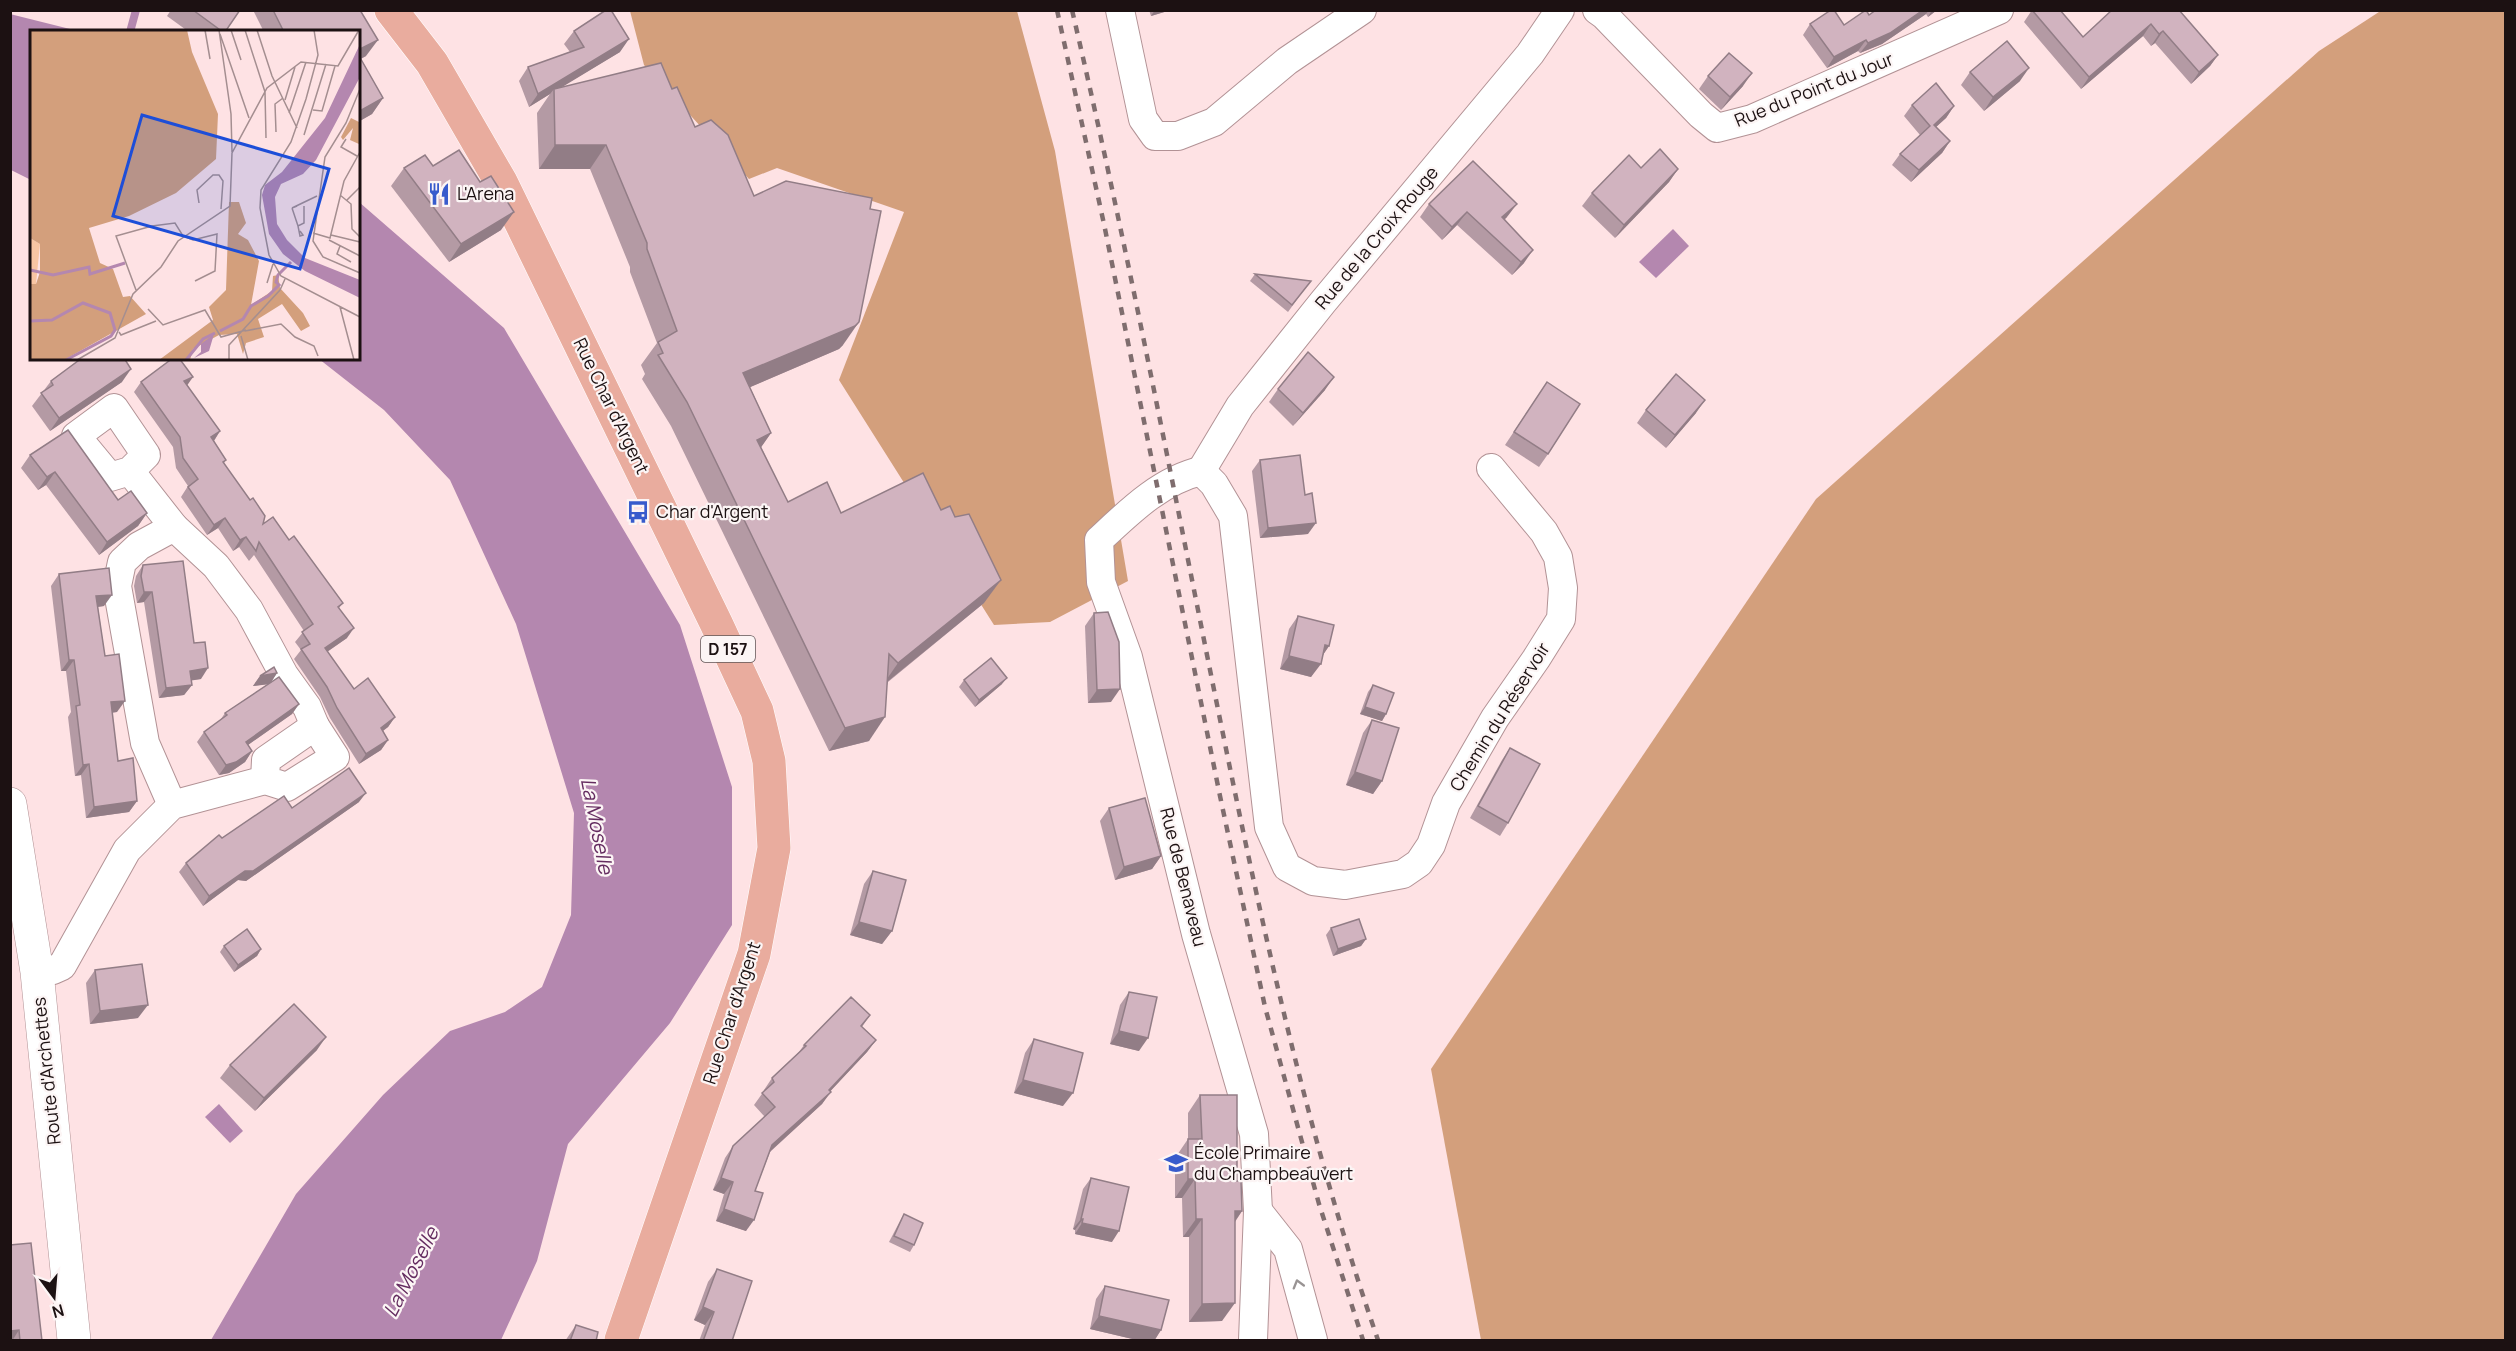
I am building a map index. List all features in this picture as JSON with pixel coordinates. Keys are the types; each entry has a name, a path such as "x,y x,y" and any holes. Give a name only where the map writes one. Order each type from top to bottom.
{"main road":[{"name":"Rue Char d'Argent","path":"391,10 432,63 501,182 721,632 757,711 769,761 774,848 754,954 621,1341"}],"street":[{"path":"1120,10 1143,119 1155,136 1178,136 1214,122 1287,61 1362,10"},
{"name":"Rue de la Croix Rouge","path":"1201,471 1240,406 1323,302 1530,54 1560,10"},
{"name":"Rue du Point du Jour","path":"1597,10 1701,116 1717,128 1752,119 1999,10"},
{"name":"Chemin du Réservoir","path":"1201,471 1214,484 1233,516 1269,827 1287,867 1313,881 1346,885 1403,874 1419,863 1431,845 1446,802 1484,736 1561,618 1563,588 1558,557 1544,532 1491,468"},
{"path":"37,972 62,966 127,850 172,805 265,780 266,760 315,726 307,707 284,675 249,610 216,566 174,526 130,471"},
{"name":"Rue de Benaveau","path":"1201,471 1190,473 1141,502 1099,540 1101,582 1128,657 1196,934 1254,1134 1258,1211 1253,1341"},
{"path":"172,805 145,743 117,586 122,562 139,546 174,526"},
{"name":"Route d'Archettes","path":"10,804 37,972 74,1341"},
{"path":"1258,1211 1288,1249 1313,1341"}],"shaded area":[{"path":"2382,10 2505,11 2505,1340 1481,1340 1431,1069 1816,499 2319,51"},
{"path":"630,11 1017,11 1055,151 1128,581 1050,622 994,625 839,380 904,212 777,168 749,179 644,65"}],"water":[{"path":"10,14 74,30 30,30 30,180 11,170"},
{"name":"La Moselle","path":"360,203 504,328 680,625 732,787 732,925 670,1023 568,1144 537,1261 501,1340 211,1340 296,1194 383,1095 450,1031 505,1012 542,987 571,915 574,813 516,624 450,480 384,410 320,360 360,360"},
{"path":"1673,229 1689,246 1656,278 1639,262"},
{"path":"219,1104 243,1131 230,1143 205,1117"}],"building":[{"path":"193,10 240,10 226,30 220,30"},
{"path":"273,10 360,10 378,40 360,49 360,30 283,30"},
{"path":"606,10 611,10 629,39 538,94 528,67 584,47 574,31"},
{"path":"1834,10 1844,25 1866,10 1869,15 1876,10 1923,10 1890,33 1868,43 1866,40 1834,57 1810,24"},
{"path":"2032,10 2060,10 2083,37 2112,10 2179,10 2218,55 2199,72 2163,31 2159,34 2151,24 2089,77"},
{"path":"2007,41 2029,68 1993,97 1970,72"},
{"path":"1729,53 1752,73 1730,97 1708,76"},
{"path":"360,58 383,98 360,111"},
{"path":"661,63 672,89 677,87 695,127 711,120 728,135 754,196 786,181 872,198 870,209 881,211 859,322 855,326 743,373 771,433 757,440 788,502 827,482 841,513 923,473 941,510 950,506 955,517 969,514 1001,580 898,663 889,654 885,717 845,728 687,402 658,355 663,353 658,342 677,331 647,249 647,243 606,145 555,145 554,89"},
{"path":"1936,83 1954,106 1934,125 1950,141 1919,170 1900,154 1930,126 1912,105"},
{"path":"1660,149 1678,169 1624,225 1592,193 1629,155 1641,168"},
{"path":"459,150 480,182 491,176 514,212 461,244 404,168 425,155 433,166"},
{"path":"1473,161 1517,204 1502,217 1533,250 1521,262 1467,212 1452,227 1429,204"},
{"path":"1255,274 1311,281 1292,305"},
{"path":"1308,352 1334,377 1303,413 1278,389"},
{"path":"79,360 125,360 131,369 59,418 41,393 53,385 51,381"},
{"path":"170,360 180,360 193,377 184,381 220,431 211,437 226,460 223,462 250,500 253,498 265,516 263,524 273,517 289,540 294,536 343,603 338,607 354,628 325,648 354,689 368,678 395,717 381,728 388,740 366,754 337,708 327,687 301,649 310,644 302,632 313,624 259,542 256,551 246,537 240,540 225,518 214,525 188,487 198,479 183,458 180,437 141,382"},
{"path":"1676,374 1705,400 1675,435 1646,410"},
{"path":"1547,382 1580,404 1548,454 1514,432"},
{"path":"68,430 118,500 131,491 147,513 107,542 55,472 47,477 30,455"},
{"path":"1300,455 1305,495 1312,493 1316,523 1268,528 1260,460"},
{"path":"183,561 194,643 205,642 208,668 190,671 192,685 166,688 152,592 144,592 141,576 143,565"},
{"path":"109,568 112,595 96,596 105,656 119,654 125,701 111,702 118,761 133,758 137,801 94,807 89,764 83,765 76,706 80,705 74,660 69,660 59,574"},
{"path":"1108,612 1119,642 1120,689 1097,690 1094,613"},
{"path":"1298,616 1334,625 1329,646 1325,645 1321,664 1289,656"},
{"path":"991,658 1007,678 979,700 964,680"},
{"path":"274,667 277,673 260,676"},
{"path":"279,677 299,704 246,742 252,751 236,762 226,765 204,732 227,715 225,713"},
{"path":"1373,685 1394,693 1386,714 1365,707"},
{"path":"1372,720 1399,728 1382,781 1355,772"},
{"path":"1510,748 1540,764 1508,823 1478,806"},
{"path":"349,768 366,793 253,871 245,871 209,896 186,863 219,835 222,838 284,796 292,808"},
{"path":"1145,798 1161,856 1124,867 1109,808"},
{"path":"873,871 906,880 892,931 859,922"},
{"path":"1359,919 1366,939 1338,949 1331,928"},
{"path":"247,929 261,949 238,965 224,946"},
{"path":"142,964 148,1005 100,1011 95,970"},
{"path":"1129,992 1157,997 1148,1038 1119,1031"},
{"path":"851,997 870,1015 861,1026 876,1040 829,1090 831,1092 772,1145 755,1191 763,1193 754,1220 724,1209 733,1182 721,1178 733,1146 775,1107 762,1093 774,1082 772,1078 806,1046 804,1045"},
{"path":"294,1004 326,1037 264,1098 230,1065"},
{"path":"1034,1039 1083,1053 1073,1093 1023,1080"},
{"path":"1200,1095 1237,1095 1237,1181 1241,1181 1242,1211 1235,1211 1235,1303 1202,1304 1202,1219 1196,1219 1195,1179 1188,1179 1188,1139 1202,1139"},
{"path":"1091,1178 1129,1187 1119,1231 1082,1223"},
{"path":"904,1214 923,1223 914,1245 894,1236"},
{"path":"31,1243 42,1341 20,1341 19,1330 10,1331 10,1245"},
{"path":"717,1269 752,1281 732,1341 703,1341 714,1312 703,1307"},
{"path":"1105,1286 1169,1300 1161,1330 1099,1316"},
{"path":"576,1325 598,1332 596,1341 570,1341"}],"waterway":[{"path":"131,30 136,10"}],"railway":[{"path":"1057,10 1104,224 1265,1007 1319,1204 1363,1340"},
{"path":"1072,10 1125,251 1261,915 1325,1171 1378,1340"}],"place":[{"name":"L'Arena","path":"439,194"},
{"name":"Char d'Argent","path":"638,512"},
{"name":"École Primaire du Champbeauvert","path":"1176,1163"}]}
